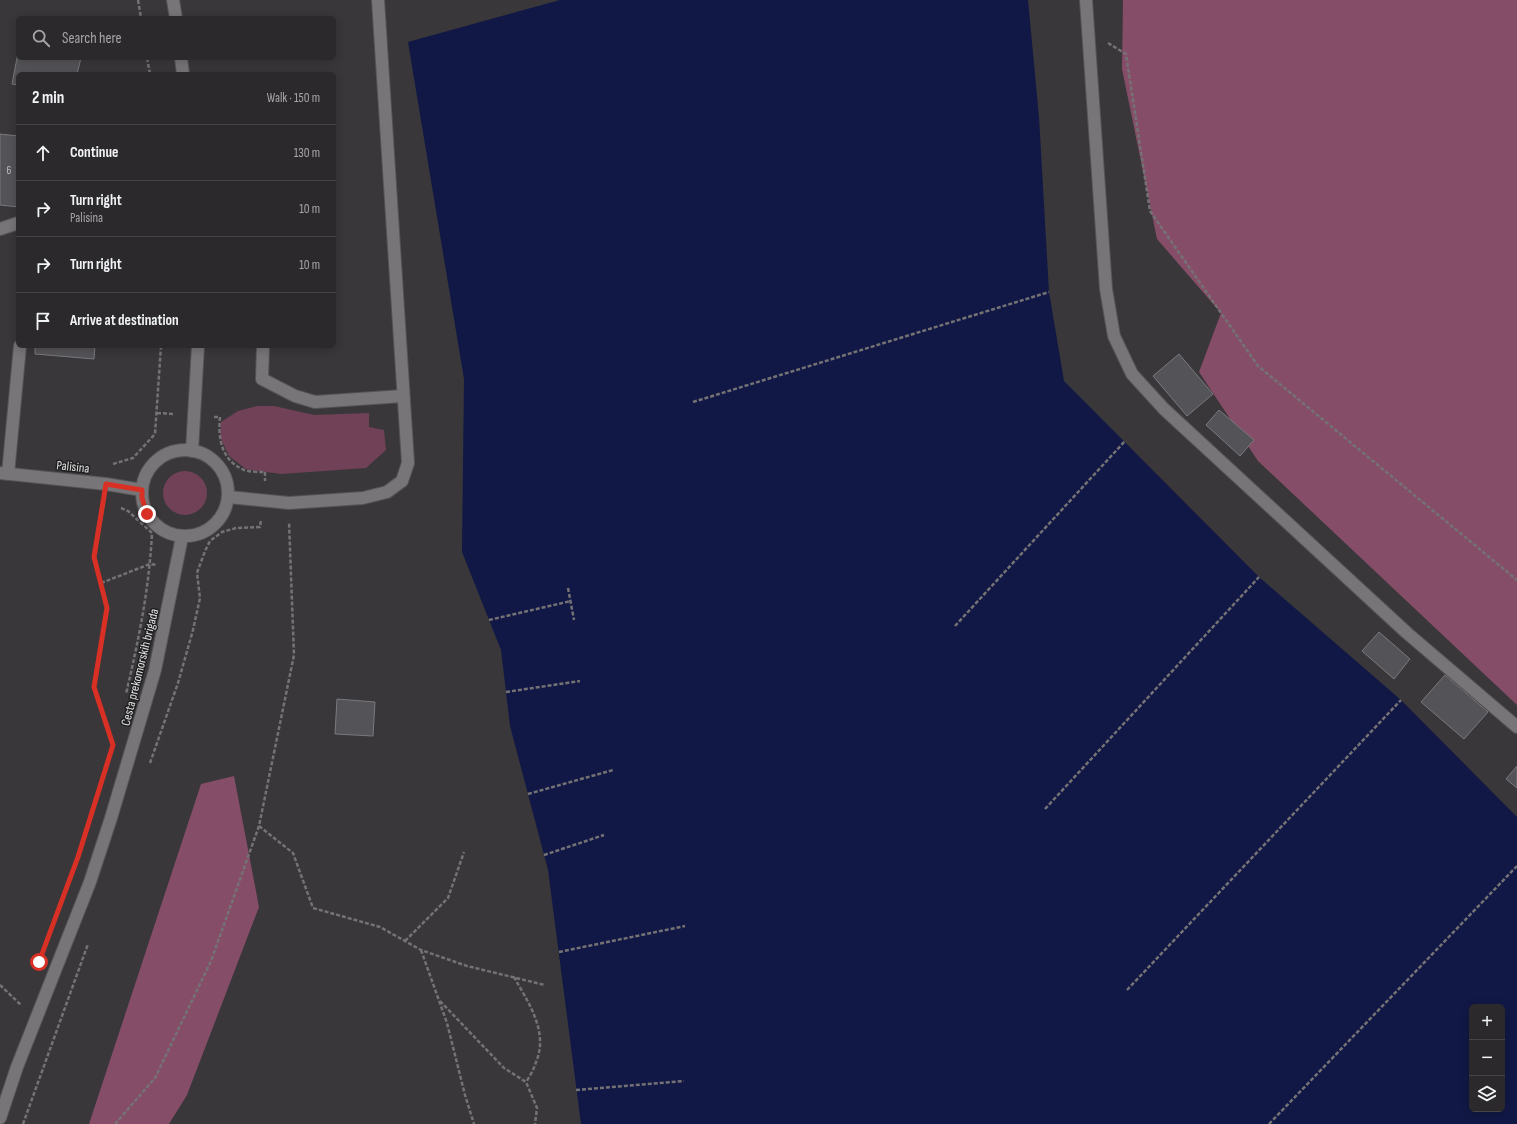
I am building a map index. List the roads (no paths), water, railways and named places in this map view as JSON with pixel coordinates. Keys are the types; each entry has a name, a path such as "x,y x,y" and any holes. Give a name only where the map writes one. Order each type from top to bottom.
{"street":[{"path":"173,0 176,16"},
{"path":"229,497 289,503 363,498 387,492 402,481 408,463 378,0"},
{"path":"1086,0 1106,289 1114,336 1132,374 1164,409 1406,633 1517,727"},
{"path":"181,60 184,72"},
{"path":"0,229 16,224"},
{"path":"4,473 20,348"},
{"path":"192,450 198,348"},
{"path":"263,348 262,380 295,396 315,402 403,396"},
{"path":"192,450 207,456 219,467 227,481 229,497 224,514 213,527 198,535 182,536 165,532 152,521 144,506 142,490 146,474 155,462 176,451 192,450"},
{"name":"Palisina","path":"4,473 106,484 142,490"},
{"name":"Cesta prekomorskih brigada","path":"0,1118 17,1067 90,882 111,818 155,670 182,536"}]}
